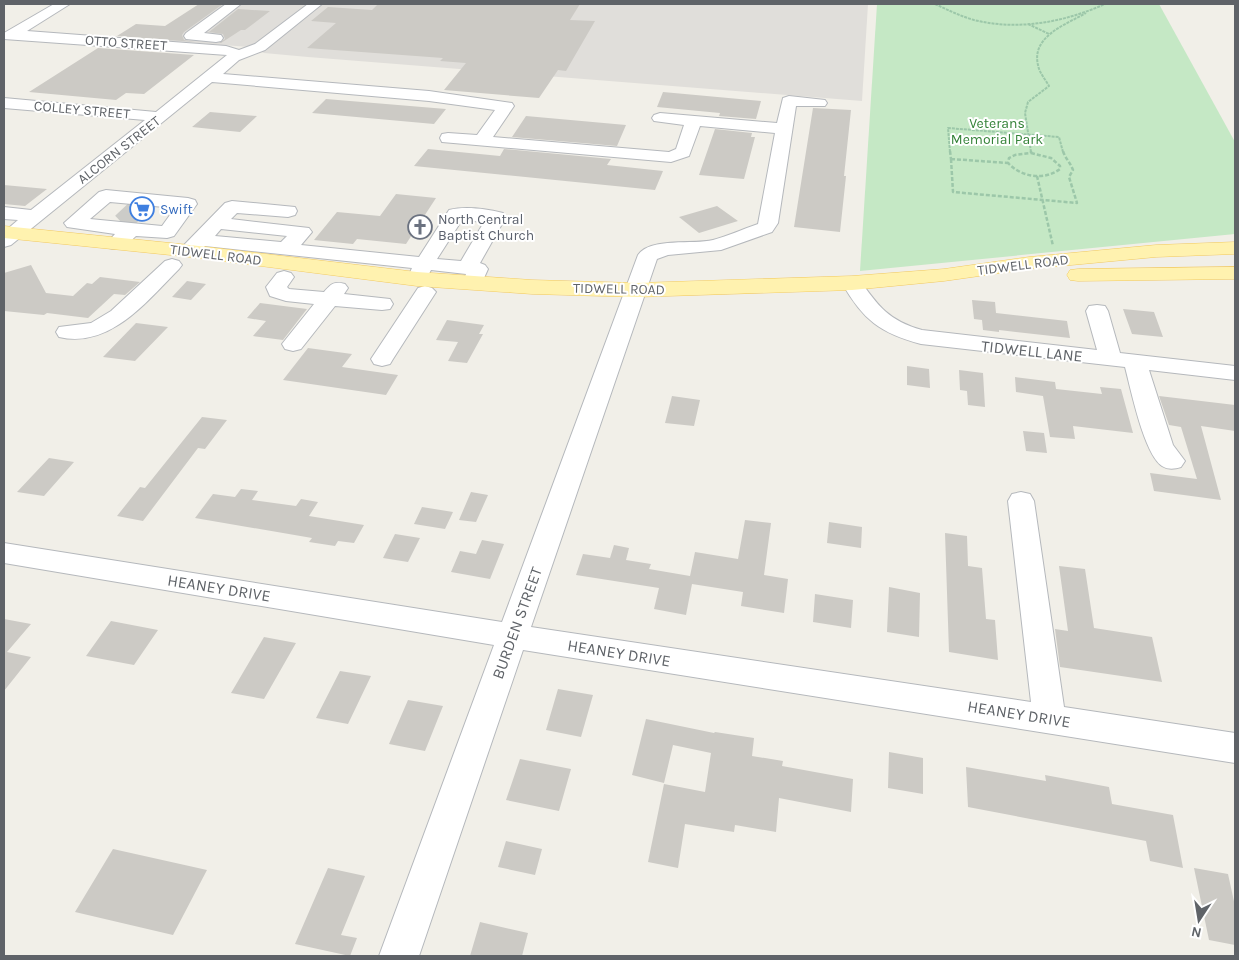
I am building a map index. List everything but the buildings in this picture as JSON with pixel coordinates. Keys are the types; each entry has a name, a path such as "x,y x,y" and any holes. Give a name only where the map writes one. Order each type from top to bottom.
{"main road":[{"name":"TIDWELL ROAD","path":"6,238 127,216 195,245 315,259 409,289 470,275 635,297"},
{"name":"TIDWELL ROAD","path":"6,238 172,265 284,277 336,291 409,289 511,299 635,297 856,289 1037,276 1151,265 1235,261"},
{"path":"1156,251 1235,241"},
{"path":"172,265 195,245"},
{"name":"TIDWELL ROAD","path":"856,289 1029,264 1156,251 1235,248"},
{"path":"1037,276 1235,273"}],"street":[{"path":"8,36 63,4"},
{"path":"178,46 234,4"},
{"name":"ALCORN STREET","path":"6,238 161,117 234,57 260,47 314,4"},
{"name":"OTTO STREET","path":"8,36 226,50 236,54 234,57"},
{"path":"191,36 266,42"},
{"path":"210,77 429,96 506,106 481,141"},
{"path":"660,118 784,129 789,101 819,103"},
{"name":"COLLEY STREET","path":"4,103 161,117"},
{"path":"474,103 448,138 671,157 683,152 694,121"},
{"name":"BURDEN STREET","path":"399,956 512,636 635,297 648,255 656,251 714,246 765,228 768,223 784,129"},
{"path":"53,202 127,216 129,178"},
{"path":"4,213 35,216"},
{"path":"409,289 456,214 496,217 470,275"},
{"path":"195,245 216,223 302,232 286,249"},
{"path":"195,245 286,249 315,259"},
{"path":"67,332 96,329 119,316 172,265"},
{"name":"TIDWELL LANE","path":"856,289 877,318 909,334 945,341 1235,373"},
{"path":"293,344 336,291"},
{"path":"1135,362 1160,445 1164,453 1172,461"},
{"path":"1021,501 1049,719"},
{"name":"HEANEY DRIVE","path":"4,554 512,636 1235,748"}],"lane":[{"path":"382,359 409,289"},
{"path":"1097,311 1110,360"}],"path":[{"path":"936,4 976,21 994,24 1027,24 1086,13"},
{"path":"1031,153 1025,113 1028,102 1049,86 1037,64 1038,49 1044,37 1105,4"},
{"path":"1027,24 1049,34"},
{"path":"948,128 1028,134 1059,137 1065,158 1071,164 1073,170 1069,177 1077,203 953,192 948,128"},
{"path":"951,159 1008,163 1018,171 1037,176 1054,174 1058,172 1060,166 1050,158 1031,153 1015,155 1009,158 1008,163"},
{"path":"1037,176 1055,254"}],"shaded area":[{"path":"219,4 868,4 862,101 308,57 264,53 250,47 167,41"}],"green space":[{"name":"Veterans Memorial Park","path":"877,4 1159,4 1235,142 1235,234 860,271"}],"tunnel":[{"path":"122,223 138,208"}],"place":[{"name":"Swift","path":"142,209"},
{"name":"North Central Baptist Church","path":"420,227"}]}
